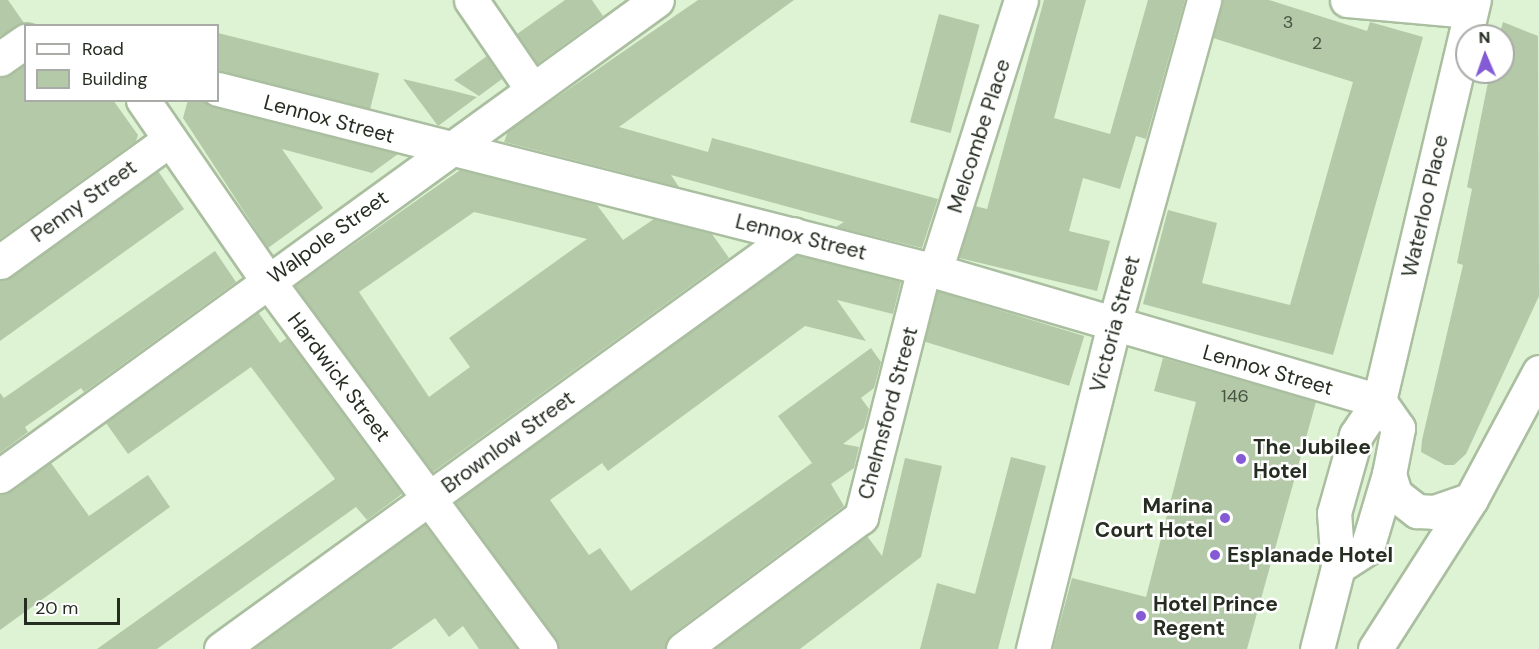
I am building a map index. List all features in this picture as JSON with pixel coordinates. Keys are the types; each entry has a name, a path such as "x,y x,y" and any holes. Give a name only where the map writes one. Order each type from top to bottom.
{"street":[{"path":"471,0 532,88"},
{"name":"Walpole Street","path":"0,476 532,88 657,0"},
{"name":"Melcombe Place","path":"930,270 1021,0"},
{"name":"Victoria Street","path":"1033,649 1114,325 1204,0"},
{"path":"1347,0 1472,5"},
{"name":"Waterloo Place","path":"1379,401 1472,5"},
{"path":"0,59 24,42"},
{"name":"Lennox Street","path":"219,89 449,150 794,234 930,270 1379,401"},
{"name":"Hardwick Street","path":"143,102 168,141 268,281 540,649"},
{"name":"Penny Street","path":"0,262 168,141"},
{"name":"Brownlow Street","path":"221,649 794,234"},
{"name":"Chelmsford Street","path":"683,649 861,517 930,270"},
{"path":"1375,649 1471,499 1539,372"},
{"path":"1317,649 1338,567 1334,513 1356,435 1379,401 1398,428 1389,474 1367,548 1338,567"},
{"path":"1389,474 1395,494 1417,511 1434,512 1471,499"}],"building":[{"path":"0,0 8,0 24,23 0,36"},
{"path":"565,0 592,0 603,16 537,64 517,34"},
{"path":"698,0 794,0 619,127 708,152 712,138 938,199 922,248 836,227 844,222 671,175 679,187 504,142 508,131"},
{"path":"1044,0 1086,0 1054,118 1110,134 1148,0 1185,0 1146,139 1136,136 1120,189 1083,178 1069,231 1110,241 1097,291 959,258 975,206 987,209"},
{"path":"1222,0 1269,0 1367,31 1370,22 1423,37 1333,355 1143,304 1168,210 1217,223 1202,283 1290,305 1353,82 1213,38"},
{"path":"939,14 980,25 951,133 910,122"},
{"path":"1515,27 1538,36 1539,296 1466,454 1454,465 1445,465 1421,452 1463,265 1457,263 1472,189 1467,187 1488,84 1515,84"},
{"path":"219,33 379,73 370,110 219,72"},
{"path":"487,56 502,79 479,96 454,80"},
{"path":"24,65 24,102 114,102 138,135 136,141 0,239 0,77"},
{"path":"403,79 454,91 477,97 438,126"},
{"path":"187,102 207,102 213,107 398,154 372,173 282,149 323,208 268,248 183,118"},
{"path":"460,170 597,205 623,240 654,219 712,234 729,258 433,472 295,286","holes":["474,212 587,239 449,338 470,367 429,397 359,292"]},
{"path":"158,171 184,209 0,341 0,280"},
{"path":"215,251 236,282 84,392 81,388 25,427 28,432 0,453 0,393 4,398"},
{"path":"797,255 901,282 893,314 837,300 866,341 805,326 608,471 602,463 550,500 589,555 600,548 631,591 812,463 778,416 871,348 881,362 874,388 861,398 869,409 864,428 843,444 859,447 854,468 831,484 844,506 672,634 665,649 558,649 555,638 455,503"},
{"path":"937,291 1084,336 1069,386 922,341"},
{"path":"258,312 280,343 287,338 402,494 367,520 356,507 157,649 97,649 335,479 251,367 128,454 106,423"},
{"path":"1163,358 1316,402 1247,649 1053,649 1072,578 1146,597 1196,402 1154,391"},
{"path":"1011,457 1046,466 998,649 920,649 937,583 975,594"},
{"path":"905,458 942,466 921,557 800,649 714,649 867,536 882,556"},
{"path":"51,463 89,516 148,475 170,507 0,630 0,494"},
{"path":"425,525 517,649 479,649 463,626 449,637 435,618 391,649 253,649"}],"place":[{"name":"The Jubilee Hotel","path":"1241,459"},
{"name":"Marina Court Hotel","path":"1225,518"},
{"name":"Esplanade Hotel","path":"1215,555"},
{"name":"Hotel Prince Regent","path":"1141,616"}]}
